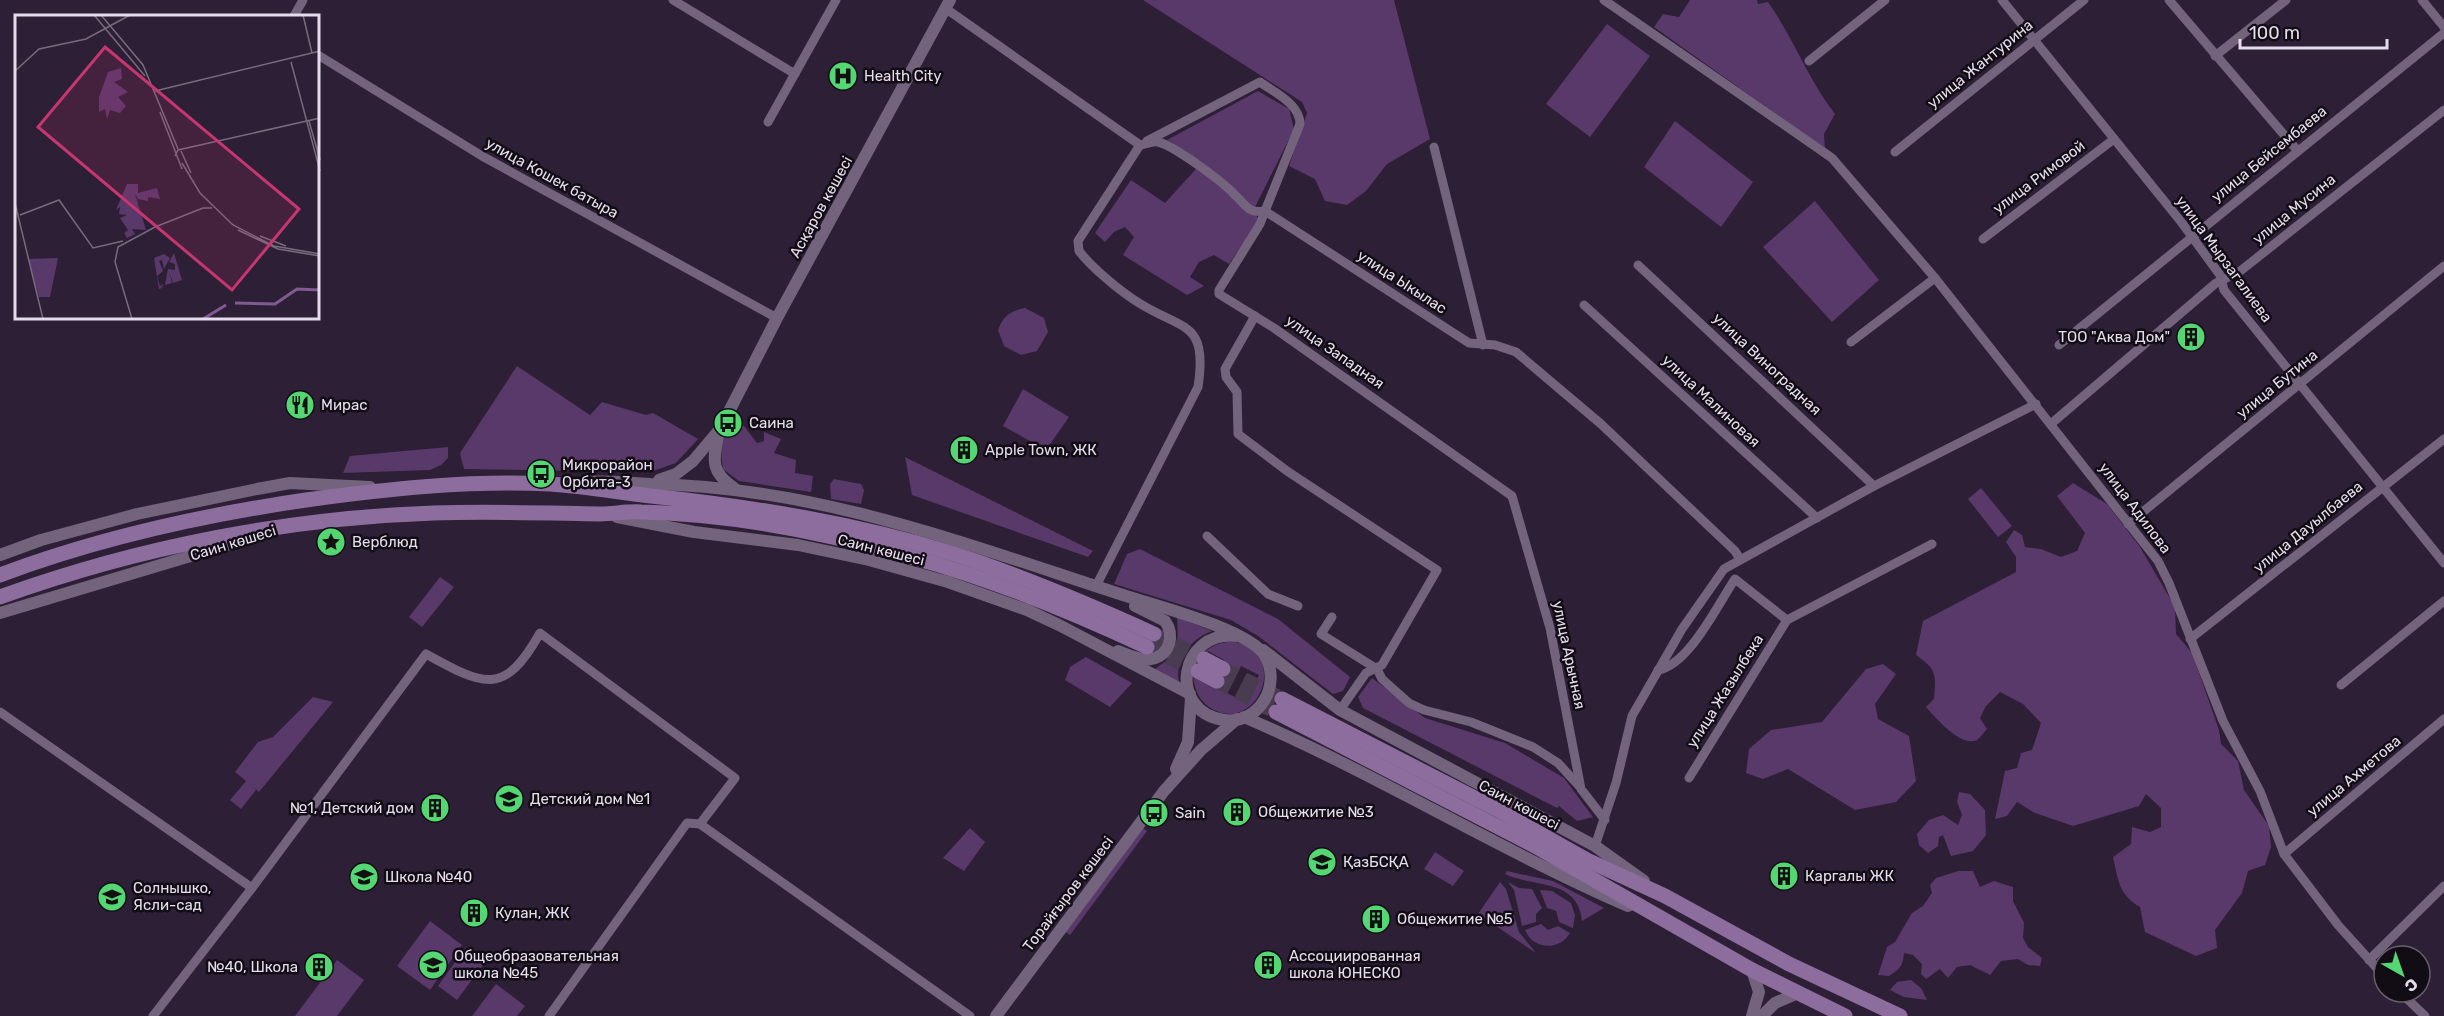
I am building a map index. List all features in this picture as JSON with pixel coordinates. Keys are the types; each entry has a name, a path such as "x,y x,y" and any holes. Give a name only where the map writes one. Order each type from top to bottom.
{"main road":[{"name":"Саин көшесі","path":"0,575 103,542 206,517 393,488 550,484 783,513 873,532 956,555 1061,592 1150,640 982,578 883,549 808,533 707,517 639,512 601,514 551,511 432,513 365,517 286,527 171,546 105,562 0,597"},
{"path":"1201,665 1220,675"},
{"path":"1665,896 1587,860 1498,810 1279,705 1535,846 1752,970 1845,1016"},
{"name":"Саин көшесі","path":"1665,896 1789,964 1900,1016"}],"street":[{"path":"295,15 303,0"},
{"path":"768,122 836,0"},
{"name":"улица Адилова","path":"1604,0 1832,158 1935,278 2052,423 2157,561 2169,583 2223,721 2259,791 2284,854 2372,963"},
{"path":"1809,61 1885,0"},
{"name":"улица Мырзагалиева","path":"2002,0 2192,236 2220,275 2224,290 2444,563"},
{"name":"улица Жантурина","path":"1895,152 2084,0"},
{"path":"2169,0 2297,150"},
{"path":"2215,56 2286,0"},
{"path":"2422,0 2444,27"},
{"path":"678,2 795,74"},
{"path":"948,4 1140,145"},
{"name":"Асқаров көшесі","path":"720,429 777,318 948,4"},
{"name":"улица Бейсембаева","path":"2059,345 2444,33"},
{"name":"улица Кошек батыра","path":"320,56 482,156 777,318"},
{"path":"1096,586 1198,387 1202,359 1196,340 1184,325 1138,303 1079,251 1078,241 1140,145 1260,82 1296,109 1300,116 1300,124 1265,211"},
{"name":"улица Мусина","path":"2052,423 2216,284 2239,272 2444,110"},
{"name":"улица Римовой","path":"1983,239 2114,139"},
{"name":"улица Ыкылас","path":"1140,145 1156,141 1166,145 1235,194 1247,209 1254,213 1265,211 1469,343 1506,347 1529,363 1601,424 1735,551 1740,559"},
{"path":"1434,147 1483,345"},
{"name":"улица Западная","path":"1265,211 1260,224 1219,290 1219,294 1255,316 1510,492"},
{"name":"улица Виноградная","path":"1638,265 1874,486"},
{"name":"улица Бутина","path":"2128,524 2444,266"},
{"path":"1851,342 1935,278"},
{"name":"улица Малиновая","path":"1584,305 1817,518"},
{"path":"1255,316 1225,369 1226,377 1237,392 1238,434 1283,467 1437,570 1382,665 1366,673 1340,710"},
{"path":"1595,846 1605,820 1632,716 1716,577 1740,559 1874,486 2036,404"},
{"path":"720,429 715,466 722,480 737,490"},
{"path":"650,484 676,474 693,461 720,429"},
{"name":"улица Дауылбаева","path":"2190,639 2444,439"},
{"path":"550,484 589,481 692,484 737,490 873,516 958,539 1193,618 1252,642 1267,658 1271,680 1266,699 1260,706 1240,718 1200,750 1164,791"},
{"name":"Саин көшесі","path":"0,555 41,540 137,514 290,483 393,488"},
{"name":"улица Арычная","path":"1510,492 1550,628 1581,789 1605,820"},
{"path":"601,514 694,532 798,545 905,570 1027,610 1190,696 1209,715 1222,720 1240,718 1306,743 1550,870 1671,924"},
{"name":"Саин көшесі","path":"0,613 286,527"},
{"path":"1208,536 1268,594 1298,606"},
{"path":"1658,670 1669,668 1684,655 1735,579 1787,620 1932,544"},
{"path":"1086,640 1144,659 1161,656 1171,636 1165,621 1096,586"},
{"path":"2341,685 2444,601"},
{"path":"1332,617 1321,634 1377,669 1382,679 1408,703 1424,710 1471,722 1533,747 1558,763 1581,789"},
{"name":"улица Жазылбека","path":"1689,778 1787,620"},
{"path":"153,1016 252,888 426,654 483,680 499,680 512,673 527,656 540,633 735,778 700,824"},
{"path":"1164,791 1188,742 1190,696 1186,673 1194,654 1201,645 1215,638 1238,636"},
{"name":"Саин көшесі","path":"1252,642 1340,710 1595,846 1665,896"},
{"path":"0,712 252,888"},
{"name":"улица Ахметова","path":"2284,854 2444,720"},
{"name":"Торайғыров көшесі","path":"996,1016 1164,791"},
{"path":"549,1016 687,823 700,824 970,1016"},
{"path":"2369,960 2444,886"},
{"path":"1752,970 1759,992 1752,1016"},
{"path":"1762,1016 1775,1003 1798,993"},
{"path":"2412,1004 2425,1016"}],"shaded area":[{"path":"1143,0 1394,0 1430,139 1387,164 1366,191 1347,205 1325,201 1315,179 1289,166 1307,113 1302,102"},
{"path":"1690,0 1757,0 1758,4 1768,2 1825,101 1835,114 1824,134 1825,149 1654,27 1663,14 1679,17"},
{"path":"1607,24 1650,56 1590,137 1546,104"},
{"path":"1258,91 1289,109 1294,129 1255,207 1258,221 1229,264 1214,255 1199,262 1190,277 1204,286 1187,295 1123,255 1134,237 1125,227 1114,232 1105,242 1095,233 1131,180 1165,203 1196,169 1184,158 1186,151 1167,140"},
{"path":"1675,121 1753,182 1721,227 1644,167"},
{"path":"1815,201 1879,280 1832,322 1763,247"},
{"path":"1025,308 1044,318 1048,332 1037,351 1021,355 1004,346 998,330 1008,315"},
{"path":"517,366 590,415 602,402 646,415 653,413 698,439 676,463 650,472 464,469 460,453"},
{"path":"1023,389 1069,417 1046,450 1003,426"},
{"path":"731,416 744,426 757,443 764,441 764,432 781,439 774,453 796,460 795,473 813,476 811,492 739,481 723,469 722,441"},
{"path":"448,447 448,458 441,465 430,470 343,473 350,456"},
{"path":"905,457 1093,551 1088,557 912,495"},
{"path":"834,479 861,484 864,490 861,504 831,499 830,484"},
{"path":"2073,483 2107,504 2140,547 2175,607 2176,634 2192,653 2219,730 2221,744 2238,761 2244,790 2269,826 2271,847 2265,865 2248,871 2242,893 2215,930 2217,948 2196,956 2145,932 2140,907 2128,897 2118,880 2113,857 2131,844 2132,827 2150,832 2161,827 2161,808 2146,794 2139,806 2073,826 2035,813 2017,802 2007,816 1995,819 2005,771 2017,768 2021,753 2032,750 2041,723 2023,704 2000,692 1986,706 1980,718 1987,729 1977,740 1971,741 1956,736 1926,707 1934,699 1935,678 1928,665 1916,655 1923,621 2016,572 2016,557 2006,542 2014,530 2022,535 2025,547 2041,549 2061,557 2077,551 2085,533 2057,496"},
{"path":"1981,488 2012,526 1998,537 1968,499"},
{"path":"1140,549 1278,619 1350,677 1343,691 1333,694 1258,636 1231,620 1114,584 1127,554"},
{"path":"440,577 454,587 422,627 409,617"},
{"path":"1177,617 1212,631 1196,640 1184,654 1178,670 1181,688 1153,670 1168,659 1175,649 1178,635"},
{"path":"1233,641 1251,649 1261,662 1264,677 1261,691 1252,704 1240,712 1225,714 1209,707 1199,697 1193,675 1199,660 1207,650 1218,644","holes":["1208,651 1224,660 1211,685 1195,676","1241,666 1259,675 1245,702 1227,693"]},
{"path":"1086,657 1132,683 1110,707 1065,680 1070,667"},
{"path":"1883,664 1896,674 1875,704 1878,719 1909,736 1916,781 1896,802 1855,810 1788,769 1763,779 1746,773 1749,749 1771,730 1822,722 1866,669"},
{"path":"1372,678 1425,718 1505,743 1564,778 1593,817 1577,821 1559,806 1557,808 1363,708 1358,697"},
{"path":"313,697 333,702 259,792 253,787 256,790 241,809 230,800 246,781 235,772 258,742 273,737"},
{"path":"1959,792 1970,794 1985,810 1986,835 1973,851 1951,856 1943,835 1939,837 1938,846 1928,853 1919,845 1917,834 1929,820 1943,815 1958,825 1962,815 1957,802"},
{"path":"970,828 985,842 964,871 943,858"},
{"path":"1143,828 1147,831 1070,935 1064,931"},
{"path":"1435,852 1464,871 1453,886 1424,869"},
{"path":"1507,871 1553,881 1604,908 1582,921 1579,907 1564,891 1516,878 1505,874"},
{"path":"1958,871 1973,871 1980,887 1994,881 2013,887 2013,901 2024,923 2023,938 2028,947 2042,958 2040,966 2028,965 2018,959 2001,961 1990,975 1970,965 1957,967 1948,978 1940,969 1926,979 1921,974 1922,964 1913,955 1904,953 1902,964 1896,971 1889,976 1878,975 1887,947 1895,942 1912,913 1923,906 1932,893 1930,885 1936,878"},
{"path":"1500,882 1506,889 1519,932 1536,953 1478,914"},
{"path":"1508,882 1519,888 1532,889 1542,908 1536,914 1536,922 1522,926 1514,890"},
{"path":"1540,890 1552,891 1571,903 1575,915 1573,928 1559,922 1556,911 1547,908"},
{"path":"430,921 462,945 430,990 397,966"},
{"path":"1541,924 1548,930 1558,926 1570,933 1559,943 1546,946 1539,944 1528,936 1525,930"},
{"path":"465,948 485,962 457,1000 438,986"},
{"path":"337,960 364,980 337,1016 295,1016"},
{"path":"1911,980 1921,988 1927,1000 1904,997 1890,990 1897,982"},
{"path":"496,984 525,1006 517,1016 472,1016"}],"tunnel":[{"path":"1154,634 1204,659"},
{"path":"1147,647 1198,671"},
{"path":"1223,669 1282,699"},
{"path":"1217,681 1276,712"}],"place":[{"name":"Health City","path":"843,76"},
{"name":"ТОО \"Аква Дом\"","path":"2191,337"},
{"name":"Мирас","path":"300,405"},
{"name":"Саина","path":"728,423"},
{"name":"Apple Town, ЖК","path":"964,450"},
{"name":"Микрорайон Орбита-3","path":"541,474"},
{"name":"Верблюд","path":"331,542"},
{"name":"Детский дом №1","path":"509,799"},
{"name":"№1, Детский дом","path":"435,808"},
{"name":"Общежитие №3","path":"1237,812"},
{"name":"Sain","path":"1154,813"},
{"name":"ҚазБСҚА","path":"1322,862"},
{"name":"Каргалы ЖК","path":"1784,876"},
{"name":"Школа №40","path":"364,877"},
{"name":"Солнышко, Ясли-сад","path":"112,897"},
{"name":"Кулан, ЖК","path":"474,913"},
{"name":"Общежитие №5","path":"1376,919"},
{"name":"Общеобразовательная школа №45","path":"433,965"},
{"name":"Ассоциированная школа ЮНЕСКО","path":"1268,965"},
{"name":"№40, Школа","path":"319,967"}]}
